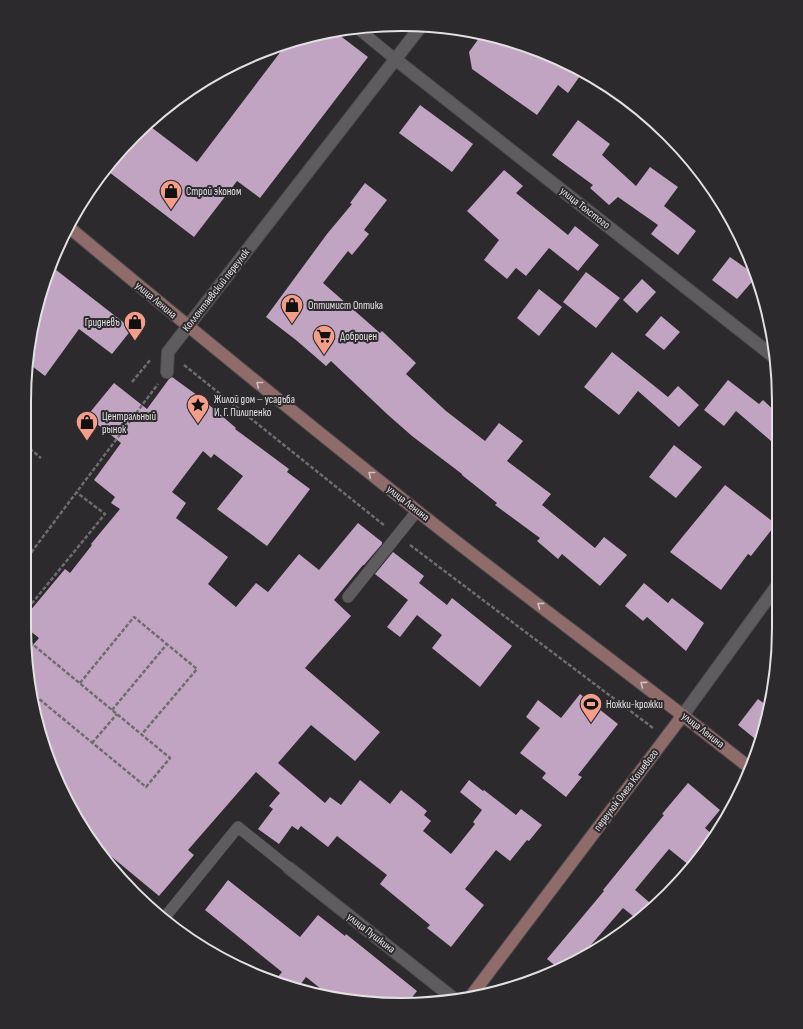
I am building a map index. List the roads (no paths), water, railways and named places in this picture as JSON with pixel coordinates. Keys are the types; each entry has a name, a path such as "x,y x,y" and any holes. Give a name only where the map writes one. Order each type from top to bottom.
{"street":[{"name":"Коллонтаевский переулок","path":"167,372 168,352 220,287 417,32"},
{"name":"улица Толстого","path":"395,59 769,353"},
{"name":"улица Ленина","path":"73,231 188,326 418,511 683,714 746,765"},
{"name":"переулок Олега Кошевого","path":"475,991 772,593"},
{"name":"улица Пушкина","path":"289,868 449,995"}],"lane":[{"path":"363,33 395,59"},
{"path":"348,597 418,511"},
{"path":"167,914 238,827 289,868"}],"place":[{"name":"Строй эконом","path":"171,210"},
{"name":"Оптимист Оптика","path":"292,324"},
{"name":"Гридневъ","path":"135,342"},
{"name":"Доброцен","path":"324,356"},
{"name":"Жилой дом – усадьба И. Г. Пилипенко","path":"198,424"},
{"name":"Центральный рынок","path":"87,442"},
{"name":"Ножки-крожки","path":"591,724"}]}
